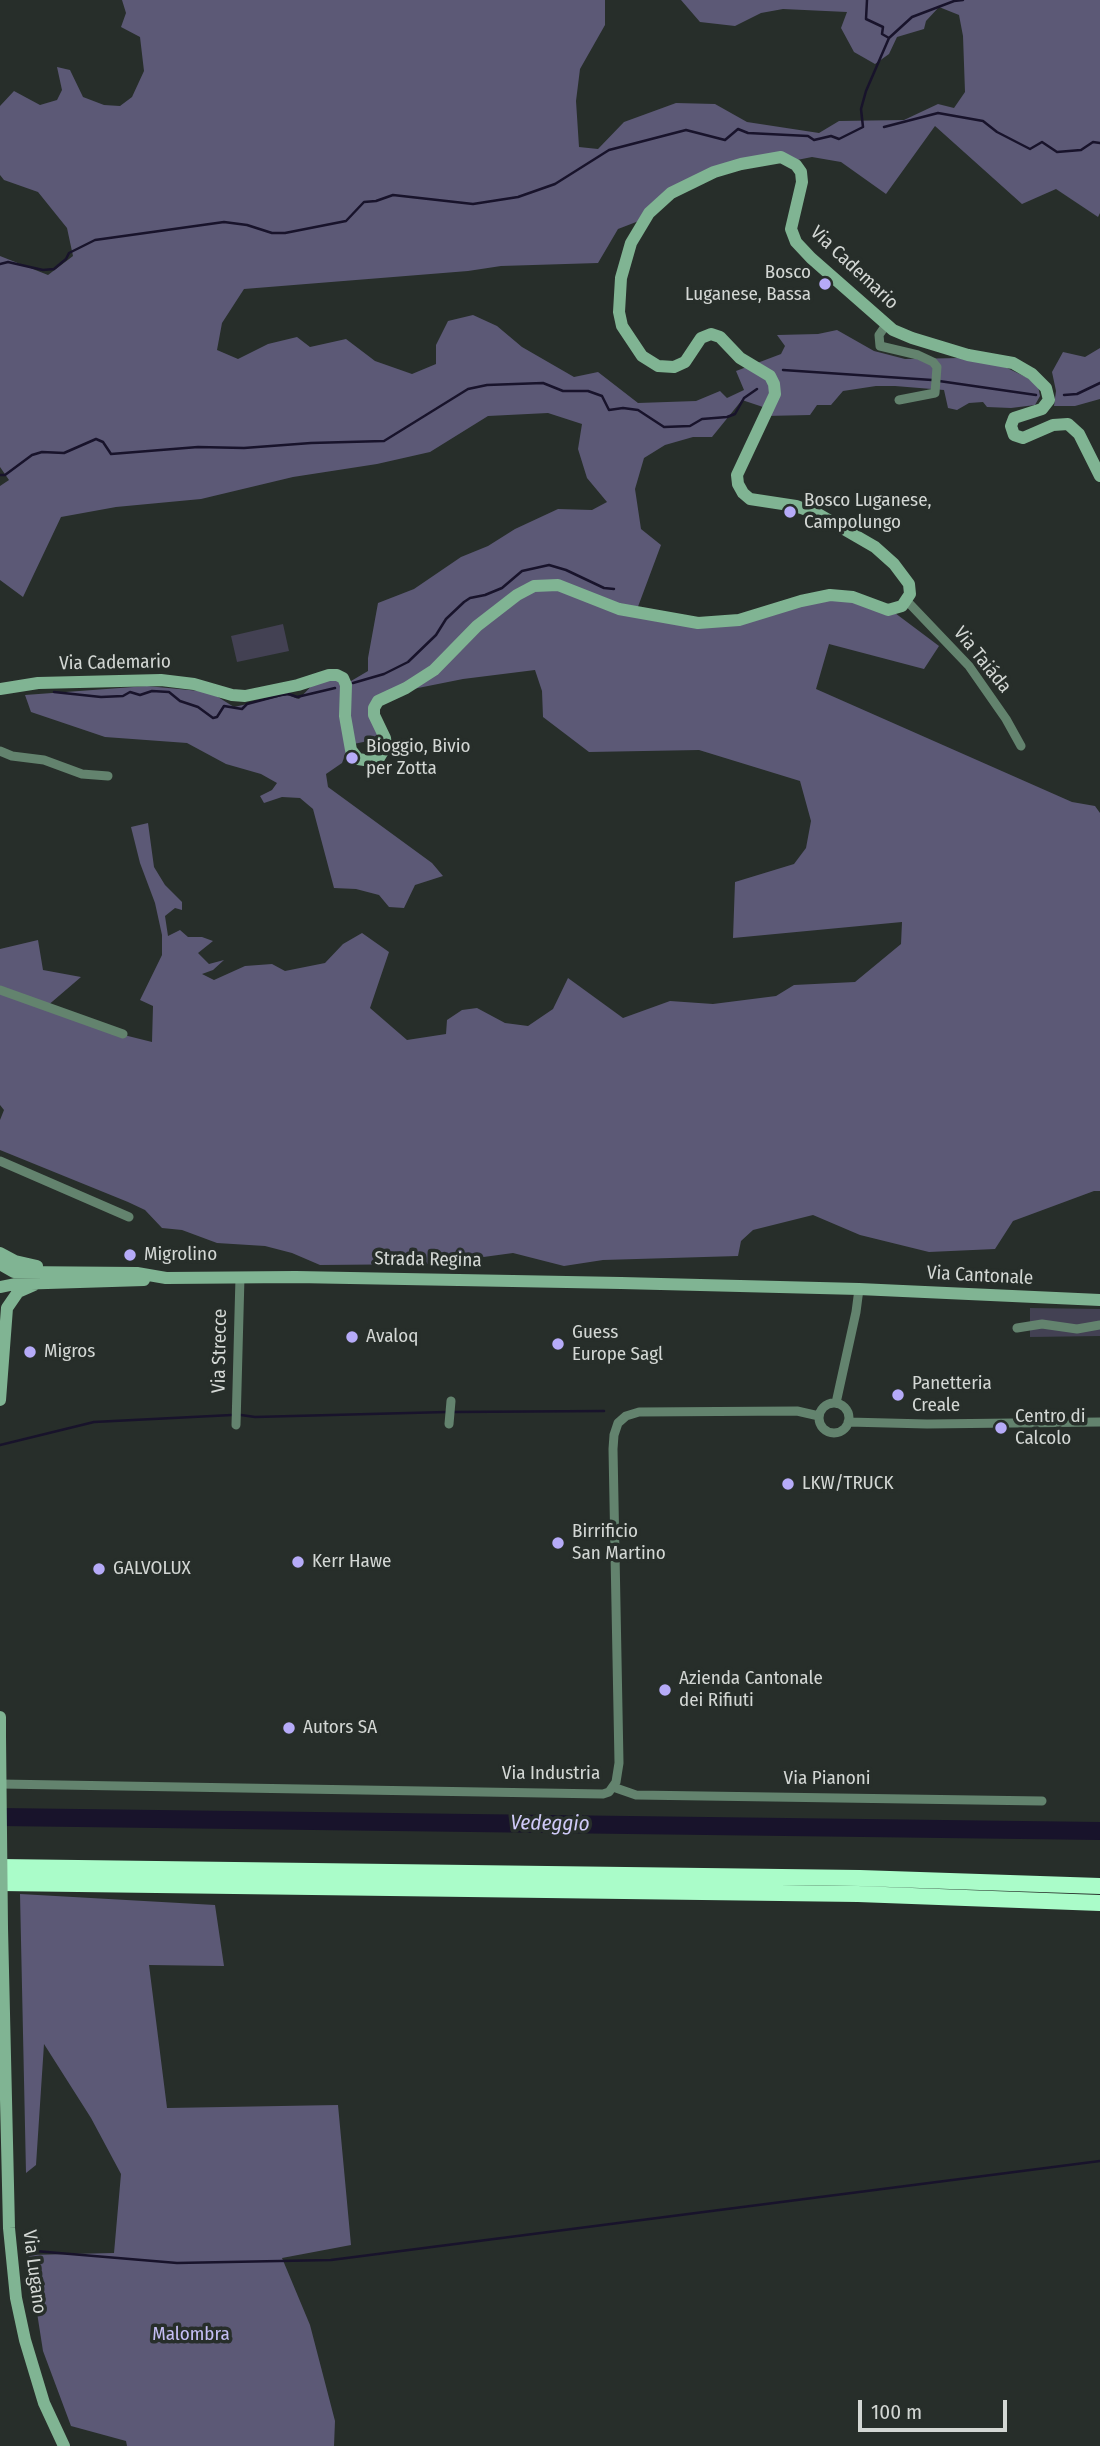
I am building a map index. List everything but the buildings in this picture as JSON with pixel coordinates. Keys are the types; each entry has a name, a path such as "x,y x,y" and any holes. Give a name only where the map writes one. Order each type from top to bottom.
{"highway":[{"path":"0,1867 860,1878 1100,1886"},
{"path":"0,1883 844,1893 1098,1903"}],"street":[{"name":"Via Cademario","path":"0,689 38,683 162,680 194,684 245,696 337,675 343,678 347,689 345,716 351,750 358,759 370,761 379,758 386,746 374,715 378,701 414,684 434,670 486,618 534,586 558,585 619,609 698,623 738,620 830,595 853,597 891,610 899,608 907,601 911,591 907,580 894,564 874,547 818,514 796,506 750,499 743,493 737,474 775,394 774,384 769,376 740,358 724,340 714,334 701,338 688,359 678,366 663,367 647,361 634,347 622,327 619,312 621,278 631,243 644,219 671,192 727,167 762,160 784,158 796,165 802,177 802,189 791,225 793,237 811,258 886,325 912,338 978,357 1013,363 1032,374 1046,388 1049,400 1042,409 1014,418 1011,426 1014,435 1023,438 1053,425 1068,424 1079,434 1100,476"},
{"path":"886,325 879,335 880,346 922,356 937,367 935,393 899,400"},
{"name":"Via Taiáda","path":"907,601 969,666 1006,719 1021,746"},
{"path":"0,751 12,756 44,760 82,774 108,776"},
{"path":"0,990 123,1034"},
{"path":"0,1161 129,1217"},
{"path":"0,1253 31,1266 96,1273"},
{"path":"0,1264 4,1275 1,1287"},
{"name":"Strada Regina","path":"0,1264 14,1272 137,1273 166,1278 520,1281 859,1289"},
{"name":"Via Strecce","path":"236,1425 240,1277"},
{"path":"1,1287 9,1284 136,1282 166,1278"},
{"path":"0,1400 7,1308 18,1292 44,1283"},
{"path":"836,1403 859,1289"},
{"name":"Via Cantonale","path":"859,1289 1100,1300"},
{"path":"1017,1328 1042,1324 1077,1329 1100,1325"},
{"path":"450,1421 451,1403"},
{"path":"836,1403 848,1412 848,1422 842,1430 832,1433 822,1427 819,1416 823,1408 836,1403"},
{"name":"Via Industria","path":"0,1784 603,1794 613,1787 619,1763 613,1449 618,1423 626,1416 639,1412 797,1411 819,1416"},
{"path":"848,1422 1100,1422"},
{"name":"Via Lugano","path":"0,1717 9,2228 16,2298 24,2340 44,2403 64,2446"},
{"name":"Via Pianoni","path":"613,1787 636,1795 1042,1801"}],"shaded area":[{"path":"283,624 289,651 237,662 231,636"},
{"path":"1030,1308 1100,1309 1100,1336 1030,1337"}],"green space":[{"path":"122,0 605,0 605,25 580,69 576,101 579,147 598,149 624,122 676,103 715,104 747,122 819,133 839,121 904,120 938,104 954,108 965,92 963,36 959,15 939,7 926,21 924,29 897,37 889,54 875,64 854,52 841,28 847,12 783,9 761,13 735,26 700,22 681,0 1100,0 1098,217 1056,189 1022,204 935,126 886,194 841,162 812,157 792,161 786,158 690,183 644,219 618,229 598,263 501,266 244,289 222,323 217,350 238,359 268,344 297,337 310,347 346,339 375,361 412,374 436,364 436,345 448,321 473,315 497,326 522,347 574,377 598,372 638,403 696,401 720,391 727,398 744,390 736,371 781,354 785,346 777,335 818,334 837,330 874,351 905,359 960,358 1005,367 1038,386 1040,396 1035,405 1011,408 987,407 983,402 969,403 957,410 948,408 944,390 895,386 843,391 831,405 817,405 810,415 765,416 769,409 742,400 712,437 693,437 665,445 644,458 635,489 641,529 661,545 636,612 697,623 830,595 891,610 939,646 924,669 829,644 816,689 1072,802 1095,806 1100,813 1100,1191 1013,1221 995,1249 929,1252 860,1235 813,1215 753,1230 741,1241 738,1256 603,1260 564,1266 513,1253 432,1264 320,1265 292,1253 265,1246 217,1243 182,1230 162,1228 145,1210 0,1150 0,1120 4,1110 0,1105 0,949 38,940 43,970 81,977 46,1007 108,1031 152,1042 153,1006 140,1000 162,955 162,935 155,903 140,863 131,827 148,823 154,867 165,885 182,902 182,910 175,908 165,916 168,936 180,930 188,937 202,937 213,941 198,953 209,964 224,960 213,970 202,974 214,980 245,966 272,964 285,971 325,963 343,944 362,933 389,952 370,1008 407,1040 446,1034 447,1020 462,1010 477,1008 505,1023 528,1026 553,1009 568,978 623,1018 670,1001 713,1004 776,996 794,985 855,982 901,944 902,922 733,938 735,882 794,864 806,848 811,821 800,781 699,750 589,752 543,717 542,691 535,670 463,679 398,692 378,701 382,732 368,741 349,745 342,763 326,774 328,787 432,863 443,876 415,885 404,908 389,907 379,895 356,889 334,888 313,809 300,798 282,797 264,803 260,796 272,790 277,783 261,774 226,764 187,743 105,737 31,712 25,695 147,686 210,692 234,707 287,695 299,699 318,679 329,675 346,684 368,671 378,603 414,589 461,557 488,546 515,529 558,509 592,510 607,502 587,478 578,449 582,424 548,413 488,416 430,452 377,464 293,477 201,499 116,507 61,517 23,597 0,580 0,486 9,480 0,467 0,256 48,275 73,256 67,228 38,192 4,180 0,175 0,106 14,91 40,105 57,100 62,90 57,67 70,70 83,97 104,105 120,106 132,97 144,71 140,37 121,27 126,13"},
{"path":"1100,348 1100,399 1075,406 1054,406 1056,391 1052,372 1063,352 1085,357"},
{"name":"Malombra","path":"20,1894 215,1905 224,1966 149,1965 167,2108 338,2105 351,2245 282,2258 310,2325 335,2421 334,2446 127,2446 126,2441 71,2426 43,2351 28,2255 114,2253 121,2174 91,2118 44,2044 36,2165 26,2173"}],"waterway":[{"path":"867,0 866,19 883,27 882,34 889,38"},
{"path":"0,264 8,262 43,270 54,269 69,253 95,240 224,222 247,225 272,233 285,233 346,221 364,202 393,195 473,204 518,197 555,184 609,150 686,130 725,140 738,129 748,133 808,136 814,140 831,136 839,139 863,127 861,109 866,91 889,38 912,17 963,0"},
{"path":"884,127 938,113 983,121 997,132 1030,149 1042,142 1057,152 1081,150 1093,142 1100,143"},
{"path":"783,370 932,380"},
{"path":"939,381 1036,395"},
{"path":"0,475 5,475 32,455 42,452 64,453 96,439 103,442 111,454 198,447 244,448 384,441 468,389 487,385 543,383 563,391 588,391 602,396 609,410 638,410 664,427 690,426 702,419 735,414 744,398 757,389"},
{"path":"1064,395 1077,394 1100,383"},
{"path":"353,683 384,674 408,662 464,602 502,588 522,571 549,565 604,588 614,589"},
{"path":"54,692 101,697 123,696 130,692 140,695 152,691 169,692 180,701 198,707 213,718 217,717 224,706 242,709 247,704 281,695 297,697 335,688"},
{"path":"453,1412 604,1411"},
{"path":"241,1415 255,1417 447,1412"},
{"path":"0,1445 94,1422 232,1415"},
{"name":"Vedeggio","path":"0,1817 1100,1831"},
{"path":"23,2250 177,2263 331,2260 1100,2161"}],"place":[{"name":"Bosco Luganese, Bassa","path":"825,284"},
{"name":"Bosco Luganese, Campolungo","path":"790,512"},
{"name":"Bioggio, Bivio per Zotta","path":"352,758"},
{"name":"Migrolino","path":"130,1255"},
{"name":"Avaloq","path":"352,1337"},
{"name":"Guess Europe Sagl","path":"558,1344"},
{"name":"Migros","path":"30,1352"},
{"name":"Panetteria Creale","path":"898,1395"},
{"name":"Centro di Calcolo","path":"1001,1428"},
{"name":"LKW/TRUCK","path":"788,1484"},
{"name":"Birrificio San Martino","path":"558,1543"},
{"name":"Kerr Hawe","path":"298,1562"},
{"name":"GALVOLUX","path":"99,1569"},
{"name":"Azienda Cantonale dei Rifiuti","path":"665,1690"},
{"name":"Autors SA","path":"289,1728"}]}
